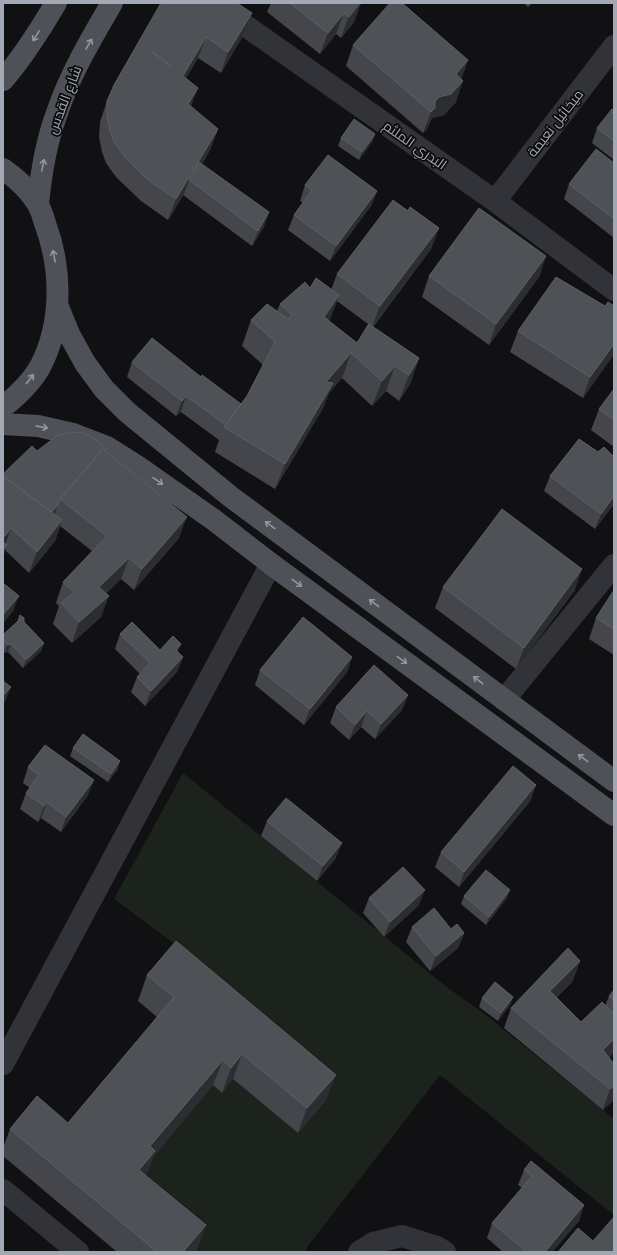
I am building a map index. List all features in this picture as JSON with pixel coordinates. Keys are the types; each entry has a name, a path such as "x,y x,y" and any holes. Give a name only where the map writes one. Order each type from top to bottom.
{"main road":[{"path":"3,80 32,42 56,3"},
{"name":"شارع القدس","path":"38,204 41,173 56,114 81,58 112,3"},
{"path":"3,169 15,177 38,204 50,237 57,272 58,307 52,338 39,368 20,393 3,407"},
{"path":"58,307 68,334 85,363 104,389 127,412 231,497 614,781"},
{"path":"3,424 38,426 73,434 106,447 137,466 201,511 614,815"}],"street":[{"name":"البدري الملثم","path":"213,3 495,201 614,290"},
{"name":"ميخائيل نعيمة","path":"495,201 614,46"},
{"path":"3,1064 271,564"},
{"path":"504,700 614,564"},
{"path":"3,1190 78,1252"},
{"path":"359,1252 373,1243 402,1236 437,1247 445,1252"}],"shaded area":[{"path":"183,773 448,988 486,1015 614,1119 614,1215 440,1075 308,1246 305,1252 195,1252 197,1251 141,1171 213,1085 222,1093 233,1079 298,1133 180,948 114,899"}],"building":[{"path":"161,3 237,3 252,13 228,52 206,37 183,76 198,88 188,104 218,129 176,199 148,180 124,156 114,142 107,116 107,101 114,85","holes":["151,51 162,58 171,67"]},
{"path":"290,3 360,3 349,17 344,13 328,33"},
{"path":"390,3 402,3 468,60 456,74 463,81 451,94 439,97 435,102 435,108 431,112 353,45"},
{"path":"612,109 614,111 614,141 597,128"},
{"path":"354,119 375,134 362,152 341,138"},
{"path":"596,149 614,163 614,219 569,184"},
{"path":"328,155 377,191 336,246 294,215 312,190 305,185"},
{"path":"199,162 269,212 258,231 189,180"},
{"path":"393,200 408,211 410,207 439,228 380,306 337,274"},
{"path":"479,208 546,256 496,324 429,276"},
{"path":"556,277 605,306 608,302 614,306 614,344 590,377 518,331"},
{"path":"316,278 339,295 324,317 357,343 369,324 419,358 409,375 395,366 382,381 351,353 326,382 333,383 285,464 224,427 247,396 275,342 251,320 267,304 288,319 292,315 280,304 305,282 310,288"},
{"path":"152,338 201,377 202,375 241,404 226,425 186,396 182,401 132,362"},
{"path":"614,389 614,420 599,409"},
{"path":"70,432 84,433 95,439 107,449 105,451 103,449 60,499 58,505 52,512 3,476 3,474 32,446 37,451 57,436"},
{"path":"579,439 598,452 604,447 614,457 614,496 601,514 550,476"},
{"path":"103,449 187,517 142,569 129,558 99,587 109,596 79,622 61,603 74,592 63,582 107,536 60,499"},
{"path":"3,476 62,520 37,552 11,528 5,536 3,535"},
{"path":"502,509 582,569 524,648 443,587"},
{"path":"3,542 7,545 3,550"},
{"path":"3,583 19,596 3,615"},
{"path":"614,590 614,629 596,618"},
{"path":"20,615 24,618 24,622 44,643 26,660 11,644 7,645 3,638 3,635 18,621"},
{"path":"303,617 352,657 310,709 260,670"},
{"path":"132,622 160,650 173,636 181,644 176,650 183,657 151,691 137,677 150,663 120,634"},
{"path":"374,665 408,695 381,724 367,711 355,725 336,707"},
{"path":"3,681 11,687 3,696"},
{"path":"83,734 120,761 111,774 73,748"},
{"path":"45,745 94,780 66,817 47,802 44,806 26,793 39,775 28,767"},
{"path":"513,766 536,785 464,872 441,852"},
{"path":"286,798 342,843 323,866 267,821"},
{"path":"403,867 425,890 390,922 369,898"},
{"path":"486,870 510,890 489,917 464,896"},
{"path":"434,908 451,929 457,924 464,933 436,956 412,927"},
{"path":"176,941 336,1075 307,1108 242,1054 231,1068 223,1060 150,1146 155,1151 139,1170 206,1225 183,1252 157,1252 10,1129 37,1096 68,1123 174,997 147,975"},
{"path":"568,948 580,961 550,991 581,1022 602,1002 614,1014 614,1039 603,1050 614,1064 614,1086 610,1089 511,1008"},
{"path":"495,982 513,997 501,1013 482,998"},
{"path":"614,990 614,1000 609,996"},
{"path":"531,1161 584,1205 545,1252 527,1252 492,1223 532,1176 524,1170"},
{"path":"614,1217 614,1252 558,1252 578,1228 593,1241"}]}
